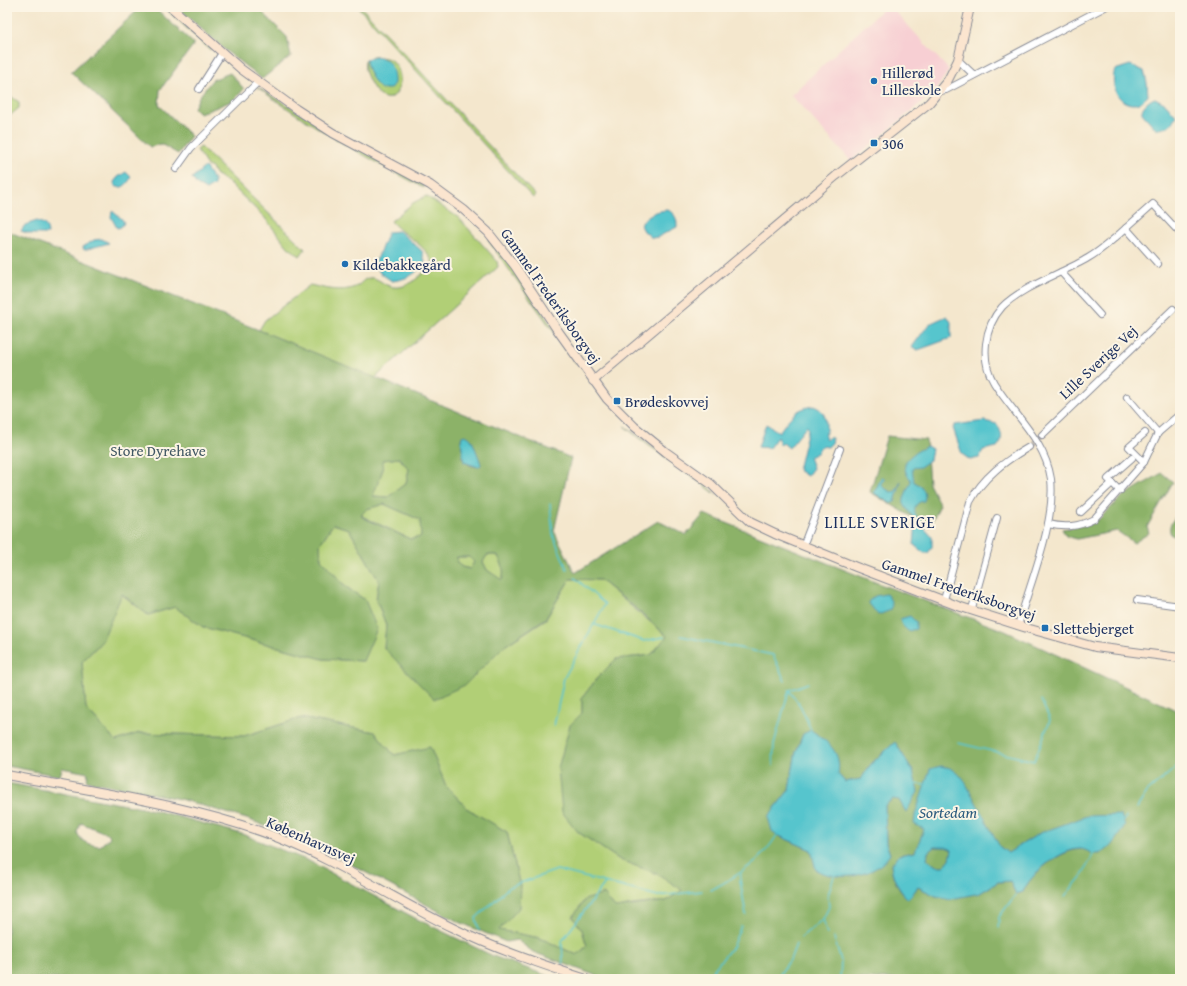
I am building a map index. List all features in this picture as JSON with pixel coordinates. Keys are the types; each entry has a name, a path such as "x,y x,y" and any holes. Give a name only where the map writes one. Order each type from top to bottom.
{"street":[{"name":"Gammel Frederiksborgvej","path":"171,7 222,53 258,82 333,133 430,185 464,210 488,232 515,266 607,400 635,427 679,463 711,484 744,517 762,528 803,546 944,600 1018,626 1095,647 1180,658"},
{"path":"593,381 836,176 929,103 948,80 958,60 970,7"},
{"path":"939,91 946,90 1105,7"},
{"path":"199,89 222,53"},
{"path":"958,60 974,75"},
{"path":"176,169 191,148 258,82"},
{"path":"1018,626 1048,524 1052,489 1048,466 1044,455 1033,435 994,382 988,368 985,351 986,337 993,319 1003,306 1016,296 1089,258 1154,204 1180,233"},
{"path":"1126,228 1158,264"},
{"path":"1061,272 1100,315"},
{"name":"Lille Sverige Vej","path":"1042,435 1173,309"},
{"path":"1127,397 1158,432"},
{"path":"1048,524 1068,527 1086,523 1101,513 1144,462 1158,432 1180,414"},
{"path":"1144,462 1129,447 1145,432"},
{"path":"944,600 970,502 977,489 1011,457 1029,447"},
{"path":"803,546 840,448"},
{"path":"1120,491 1108,479 1132,458"},
{"path":"1081,512 1112,483"},
{"path":"972,610 997,518"},
{"path":"1137,600 1180,606"},
{"name":"Københavnsvej","path":"7,775 177,809 275,837 349,871 406,904 473,937 522,957 586,979"}],"shaded area":[{"name":"Hillerød Lilleskole","path":"885,7 891,7 949,70 934,92 851,161 791,95"}],"green space":[{"path":"141,7 154,7 194,44 160,90 159,105 191,136 178,154 161,144 150,147 71,72"},
{"path":"164,7 211,48 210,50"},
{"path":"177,7 257,7 287,37 291,56 262,79 225,50"},
{"path":"358,7 361,7 535,195 533,198"},
{"path":"373,56 389,59 396,66 400,75 400,84 393,97 386,98 379,94 368,78 365,69 365,60"},
{"path":"230,73 244,89 234,100 200,114 194,108 199,97 212,80"},
{"path":"257,87 423,185 424,188 381,165 297,115"},
{"path":"7,94 19,102 19,108 7,118"},
{"path":"201,147 305,249 300,256 288,247 264,217 229,183 215,174 212,168 207,166 197,150"},
{"path":"426,196 459,218 497,261 498,267 375,378 259,330 265,320 310,285 344,290 359,285 368,278 373,278 389,286 396,287 408,284 419,277 433,263 419,245 396,227 391,221 413,203"},
{"name":"Store Dyrehave","path":"7,231 259,330 571,458 554,531 575,573 658,521 686,535 704,514 880,584 1005,631 1180,712 1180,979 605,979 533,952 517,940 506,942 457,921 320,848 250,820 180,799 87,781 88,773 62,768 60,776 7,766","holes":["462,436 472,441 478,458 478,467 469,465 462,458 463,452 461,442","399,458 409,469 406,483 388,497 373,496 382,472 383,460","384,504 420,520 421,537 410,539 362,517 362,514 367,509","333,524 349,529 379,581 376,599 386,625 384,648 434,699 465,685 503,647 546,618 570,579 600,580 639,611 667,636 651,655 616,659 598,677 582,698 582,713 570,725 558,768 562,812 578,832 620,860 658,874 682,890 666,901 615,908 604,894 584,900 573,917 582,930 587,946 577,955 540,938 499,930 519,908 520,886 507,832 468,809 446,786 430,747 394,755 375,732 301,718 244,736 139,733 116,741 86,709 82,662 102,641 122,594 148,615 175,607 203,627 323,659 363,661 377,629 365,600 345,586 321,559 320,544","487,555 497,555 503,568 502,580 487,570 483,562","457,557 469,557 474,562 470,569 462,567 457,563","803,734 845,782 861,779 871,764 895,743 913,771 906,811 900,800 893,799 885,805 886,843 890,854 817,870 811,850 777,835 768,817 789,790 796,752","917,812 1000,847 1008,853 1040,833 1100,854 1082,849 1065,853 1039,870 1023,892 1016,894 1010,881 998,882 980,893 936,896 918,887 908,899 896,884 891,865 899,855 915,852 925,829 915,815"]},
{"path":"489,239 512,266 576,363 488,240"},
{"path":"624,426 707,485 717,495 640,439"},
{"path":"887,436 926,440 929,484 940,505 929,527 870,492"},
{"path":"399,458 409,469 406,483 388,497 372,496 382,472 383,460"},
{"path":"1162,473 1173,482 1147,527 1149,533 1134,543 1117,531 1077,539 1066,536 1062,529 1089,525 1098,520 1123,496"},
{"path":"384,504 420,520 422,531 421,537 410,539 362,516 367,509"},
{"path":"1180,513 1180,538 1171,535 1170,525"},
{"path":"333,524 349,529 379,581 376,599 386,625 384,648 465,685 503,647 546,619 570,579 600,580 667,636 651,655 616,659 598,677 582,698 582,713 570,725 567,738 578,832 620,860 658,874 683,890 666,901 632,905 573,917 582,930 587,946 577,955 540,938 498,930 520,886 507,832 468,809 446,786 430,748 394,755 375,732 301,718 244,736 139,733 116,741 86,709 82,662 102,641 121,594 148,615 175,607 203,627 323,659 363,661 365,600 345,586 321,559 320,544"},
{"path":"487,555 497,555 499,558 503,571 502,581 487,570 483,562"},
{"path":"457,557 470,557 474,562 471,569 462,567 457,563"},
{"path":"7,783 158,811 242,834 309,861 415,918 493,956 556,979 7,979","holes":["81,823 108,834 110,837 100,846 86,843 81,839 77,832"]},
{"path":"934,847 946,847 952,850 950,859 944,866 936,866 927,859 928,852"}],"water":[{"path":"376,57 385,60 391,66 394,83 390,89 381,89 373,80 369,71 366,59"},
{"path":"1130,65 1144,71 1147,83 1148,96 1136,104 1123,101 1119,97 1113,81 1115,70"},
{"path":"1155,98 1166,104 1176,116 1171,124 1163,128 1156,129 1142,113 1146,104"},
{"path":"205,167 214,180 214,185 206,190 197,185 192,178"},
{"path":"126,172 131,177 128,182 122,187 115,186 114,182 118,177"},
{"path":"668,210 675,217 677,227 658,237 652,238 644,231 641,225 643,221 652,214 659,211"},
{"path":"112,211 122,219 124,223 121,227 117,228 111,217"},
{"path":"37,221 44,224 47,228 48,234 31,234 21,231 25,225"},
{"path":"399,231 422,251 425,262 411,275 403,279 392,281 380,273 375,264 388,232"},
{"path":"102,239 109,243 84,250 83,247 94,240"},
{"path":"947,316 951,322 951,338 918,350 912,347 929,324"},
{"path":"813,406 818,408 824,415 826,424 825,439 826,440 829,437 832,438 831,444 828,447 821,446 817,453 809,457 813,468 807,476 798,470 808,429 807,426 789,448 783,443 781,445 777,437 769,448 758,447 766,424 779,432 793,415 801,409"},
{"path":"984,421 997,424 1001,433 1001,442 997,447 983,450 979,458 970,460 962,454 953,428 955,425"},
{"path":"465,435 471,439 479,458 481,465 478,467 464,462 461,441 462,436"},
{"path":"927,446 932,449 930,460 920,467 912,468 914,482 921,487 925,495 924,501 916,505 915,513 918,518 926,523 925,529 932,537 932,547 928,553 924,553 914,545 916,521 907,509 904,502 905,495 911,481 906,472 905,463 911,456"},
{"path":"882,476 885,479 881,483 883,487 891,492 896,491 901,481 895,502 890,503 874,493"},
{"path":"886,594 892,605 891,610 878,615 868,602 875,596"},
{"path":"910,616 916,622 916,629 908,631 902,625 900,619"},
{"name":"Sortedam","path":"811,730 828,743 836,754 839,766 838,774 845,782 861,779 871,764 895,742 913,771 918,792 906,812 899,800 893,799 885,805 886,843 890,854 884,862 867,872 846,876 825,874 816,870 811,850 777,835 772,831 768,817 789,790 796,752 803,734"},
{"name":"Sortedam","path":"941,766 950,768 963,778 1000,847 1008,853 1040,833 1087,816 1121,815 1125,826 1112,845 1101,853 1095,854 1080,849 1072,850 1055,858 1039,870 1023,892 1016,894 1010,881 998,882 980,893 951,899 936,896 918,887 908,899 896,884 891,865 899,855 915,852 924,829 914,824 915,815 930,769","holes":["934,847 946,847 952,850 950,859 944,866 936,866 927,859 928,852"]}],"waterway":[{"path":"550,504 553,535 567,569"},
{"path":"554,726 564,678 605,604 575,578"},
{"path":"593,624 644,641 664,637"},
{"path":"681,636 773,655 785,681"},
{"path":"790,690 808,683"},
{"path":"789,690 801,707 811,730"},
{"path":"773,766 774,744 789,690"},
{"path":"958,743 1034,761 1050,720 1041,700"},
{"path":"1137,808 1147,792 1180,764"},
{"path":"914,784 926,785"},
{"path":"1123,821 1126,817"},
{"path":"711,890 748,867 764,853 777,835"},
{"path":"1065,896 1081,877 1094,853"},
{"path":"479,930 476,918 509,887 557,870 658,896 702,891"},
{"path":"741,874 740,880 746,915"},
{"path":"801,937 823,919 829,907 828,895 834,876"},
{"path":"563,965 562,941 605,883"},
{"path":"998,928 999,917 1016,894"},
{"path":"823,919 827,934"},
{"path":"706,979 732,947 741,926"},
{"path":"834,938 841,961 840,979"},
{"path":"776,979 790,960 796,944"}],"tunnel":[{"path":"1029,447 1042,435"}],"place":[{"name":"Hillerød Lilleskole","path":"874,81"},
{"name":"306","path":"874,143"},
{"name":"Kildebakkegård","path":"345,264"},
{"name":"Brødeskovvej","path":"617,401"},
{"name":"Slettebjerget","path":"1045,628"}],"district":[{"name":"LILLE SVERIGE","path":"880,522"}]}
